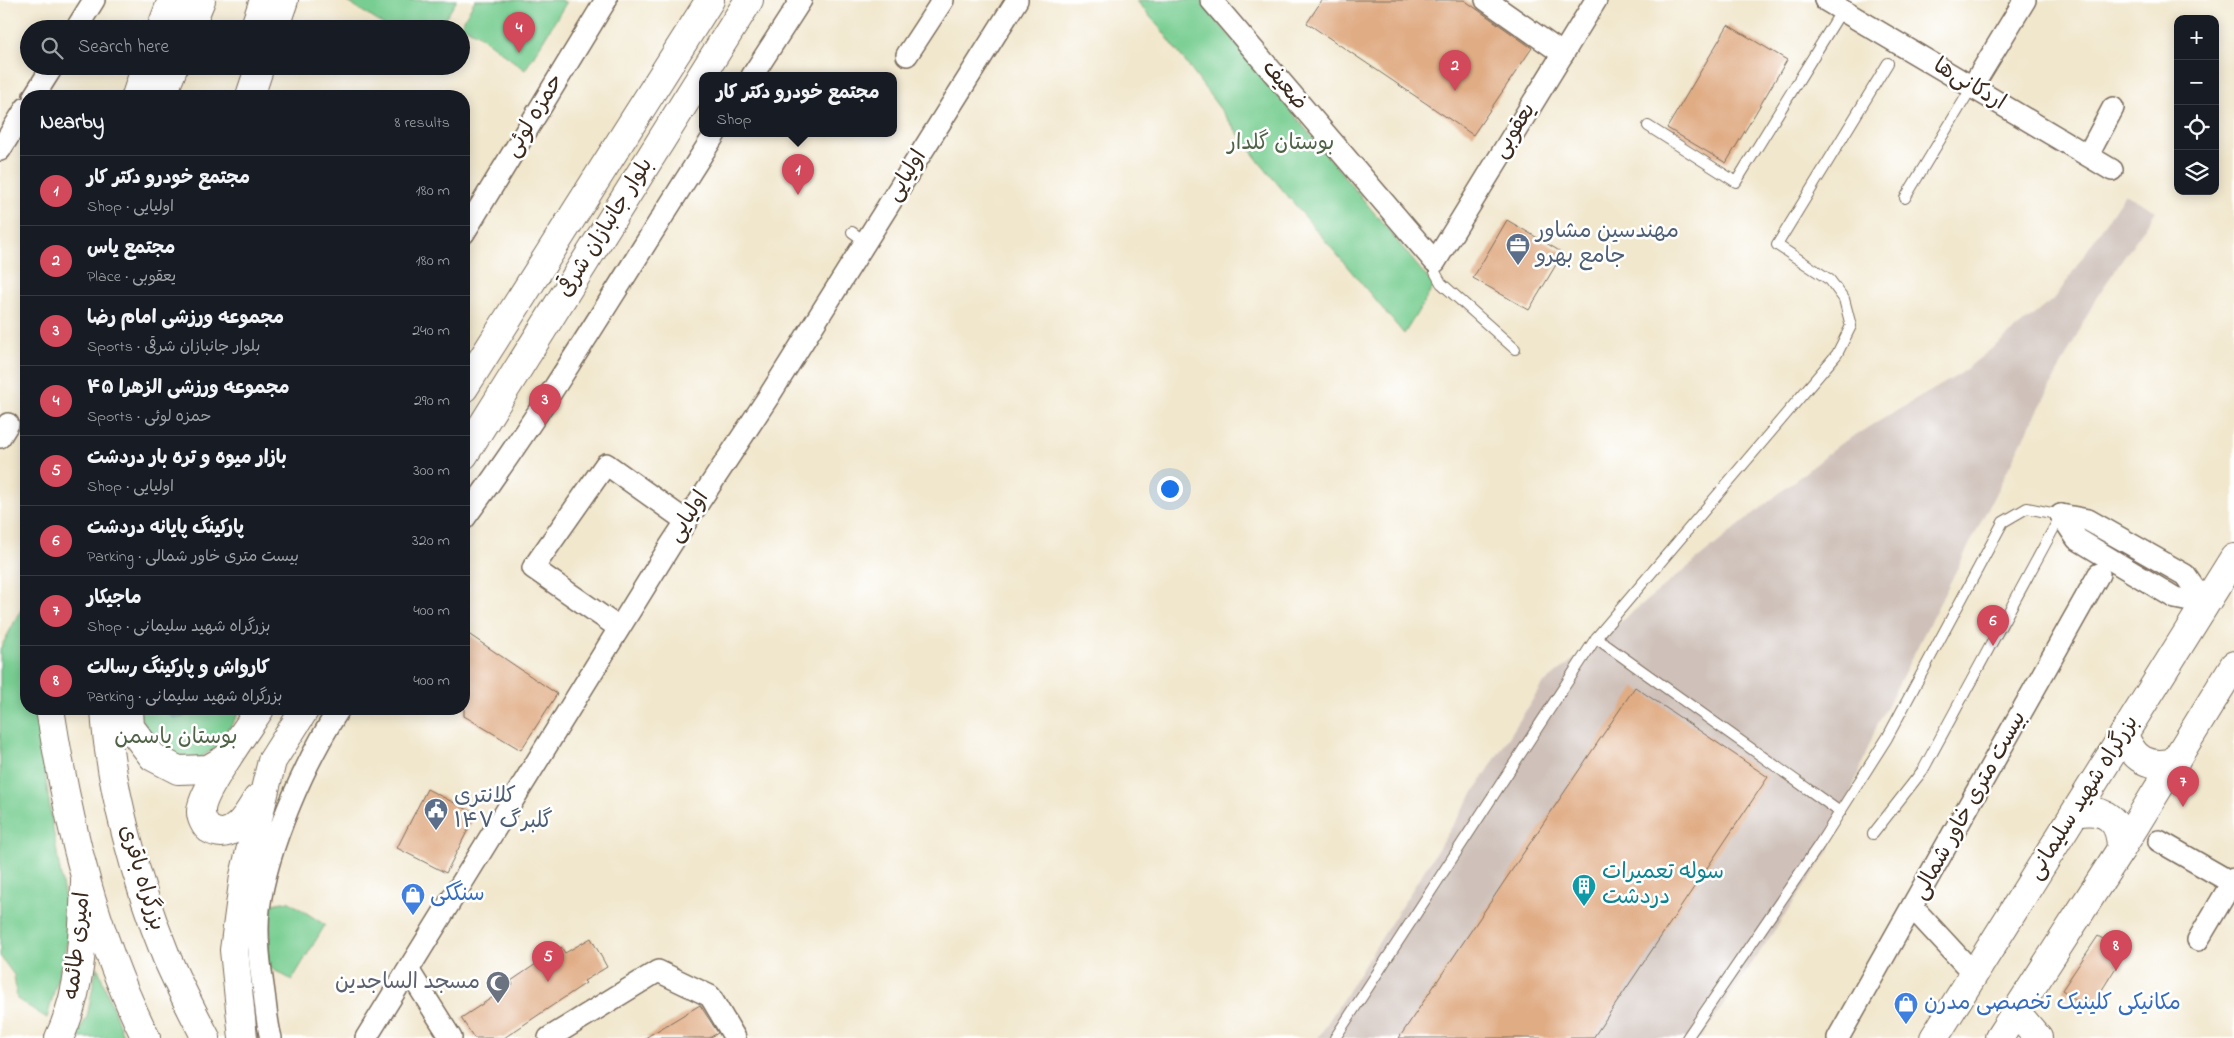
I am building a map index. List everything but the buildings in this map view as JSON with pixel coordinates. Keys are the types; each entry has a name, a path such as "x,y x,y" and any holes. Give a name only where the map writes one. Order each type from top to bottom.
{"main road":[{"path":"164,20 172,0"},
{"path":"192,20 200,0"},
{"path":"257,20 264,0"},
{"path":"277,20 284,0"},
{"name":"بلوار جانبازان شرقی","path":"470,379 710,0"},
{"name":"بلوار جانبازان شرقی","path":"704,72 749,0"},
{"path":"138,90 143,75"},
{"path":"164,90 170,75"},
{"path":"234,90 239,75"},
{"path":"252,90 257,75"},
{"name":"بلوار جانبازان شرقی","path":"470,445 699,80"},
{"name":"بزرگراه شهید سلیمانی","path":"1934,1038 2234,558"},
{"path":"2038,1038 2005,1030 2121,850 2234,665"},
{"path":"51,715 61,781 85,881 102,933 146,1038"},
{"name":"بزرگراه باقری","path":"106,715 114,775 134,859 166,956 206,1038"},
{"path":"129,715 130,727 153,757 178,770 208,769 227,758"},
{"path":"256,715 227,758 204,799 200,813 206,826 216,833 227,834 248,815 266,784"},
{"path":"243,1038 234,950 244,876 272,761 301,715"},
{"path":"2124,734 2128,747 2137,757 2162,765 2175,762"},
{"path":"2076,813 2090,810 2104,813 2114,822 2121,834 2121,850"},
{"name":"امیری طائمه","path":"59,1038 69,1016 82,946 85,881"}],"street":[{"path":"82,20 94,0"},
{"name":"حمزه لوئی","path":"470,223 606,0"},
{"path":"755,72 801,0"},
{"path":"907,55 943,0"},
{"name":"اولیایی","path":"366,1038 686,521 768,396 859,237 1017,0"},
{"path":"1486,0 1562,54"},
{"name":"یعقوبی","path":"1435,262 1596,0"},
{"path":"1972,87 2025,0"},
{"name":"ضعیف","path":"1223,5 1435,262"},
{"name":"اردکانی‌ها","path":"1834,5 2112,170"},
{"path":"38,90 47,75"},
{"path":"2088,156 2113,108"},
{"path":"0,150 20,118"},
{"path":"470,511 498,473 716,138"},
{"path":"619,628 533,568 606,464 686,521"},
{"path":"2061,515 2088,520 2185,575 2206,604"},
{"name":"بیست متری خاور شمالی","path":"1838,1038 2100,574"},
{"path":"272,1038 260,967 259,910 268,867 283,822 316,750 336,715"},
{"path":"289,735 316,750"},
{"path":"2159,841 2233,882 2198,940"},
{"path":"1913,908 1974,974"},
{"path":"409,971 451,1038"},
{"path":"549,1038 658,971 710,996 735,1038"}],"lane":[{"path":"1648,126 1736,182 1834,5"},
{"path":"1335,1038 1596,638 1838,354 1851,326 1844,299 1830,280 1777,245 1888,63"},
{"path":"1905,198 1972,87"},
{"path":"1435,262 1435,272 1441,283 1515,349"},
{"path":"1687,1038 1840,812 1887,738 2003,522 2027,508 2061,515 1923,770 1873,834"},
{"path":"1596,638 1840,812"}],"shaded area":[{"path":"2125,194 2156,211 2096,298 2013,459 1875,730 1828,852 1701,1038 1318,1038 1542,685 1840,444 1960,374 2056,297"}],"green space":[{"path":"345,0 457,0 445,20 376,20"},
{"path":"475,0 562,0 566,3 525,70 470,30 470,20 464,20"},
{"name":"بوستان گلدار","path":"1136,0 1200,0 1434,286 1404,334 1260,163 1164,33"},
{"path":"20,612 20,715 37,715 70,931 47,1018 17,999 14,975 0,956 0,649"},
{"name":"بوستان یاسمن","path":"140,715 237,715 219,746 186,766 171,769"},
{"path":"288,901 325,925 292,980 267,966 272,904"},
{"path":"97,966 124,1038 75,1038 87,1017"}],"water":[{"path":"169,715 187,715 178,718"}],"place":[{"name":"مجموعه ورزشی الزهرا ۴۵","path":"519,53"},
{"name":"مجتمع یاس","path":"1455,91"},
{"name":"مجتمع خودرو دکتر کار","path":"798,195"},
{"name":"مهندسین مشاور جامع بهرو","path":"1518,266"},
{"name":"مجموعه ورزشی امام رضا","path":"545,425"},
{"name":"پارکینگ پایانه دردشت","path":"1993,646"},
{"name":"ماجیکار","path":"2183,807"},
{"name":"کلانتری ۱۴۷ گلبرگ","path":"436,831"},
{"name":"سوله تعمیرات دردشت","path":"1584,907"},
{"name":"سنگکی","path":"413,916"},
{"name":"کارواش و پارکینگ رسالت","path":"2116,971"},
{"name":"بازار میوه و تره بار دردشت","path":"548,982"},
{"name":"مسجد الساجدین","path":"498,1004"},
{"name":"مکانیکی کلینیک تخصصی مدرن","path":"1906,1025"}]}
